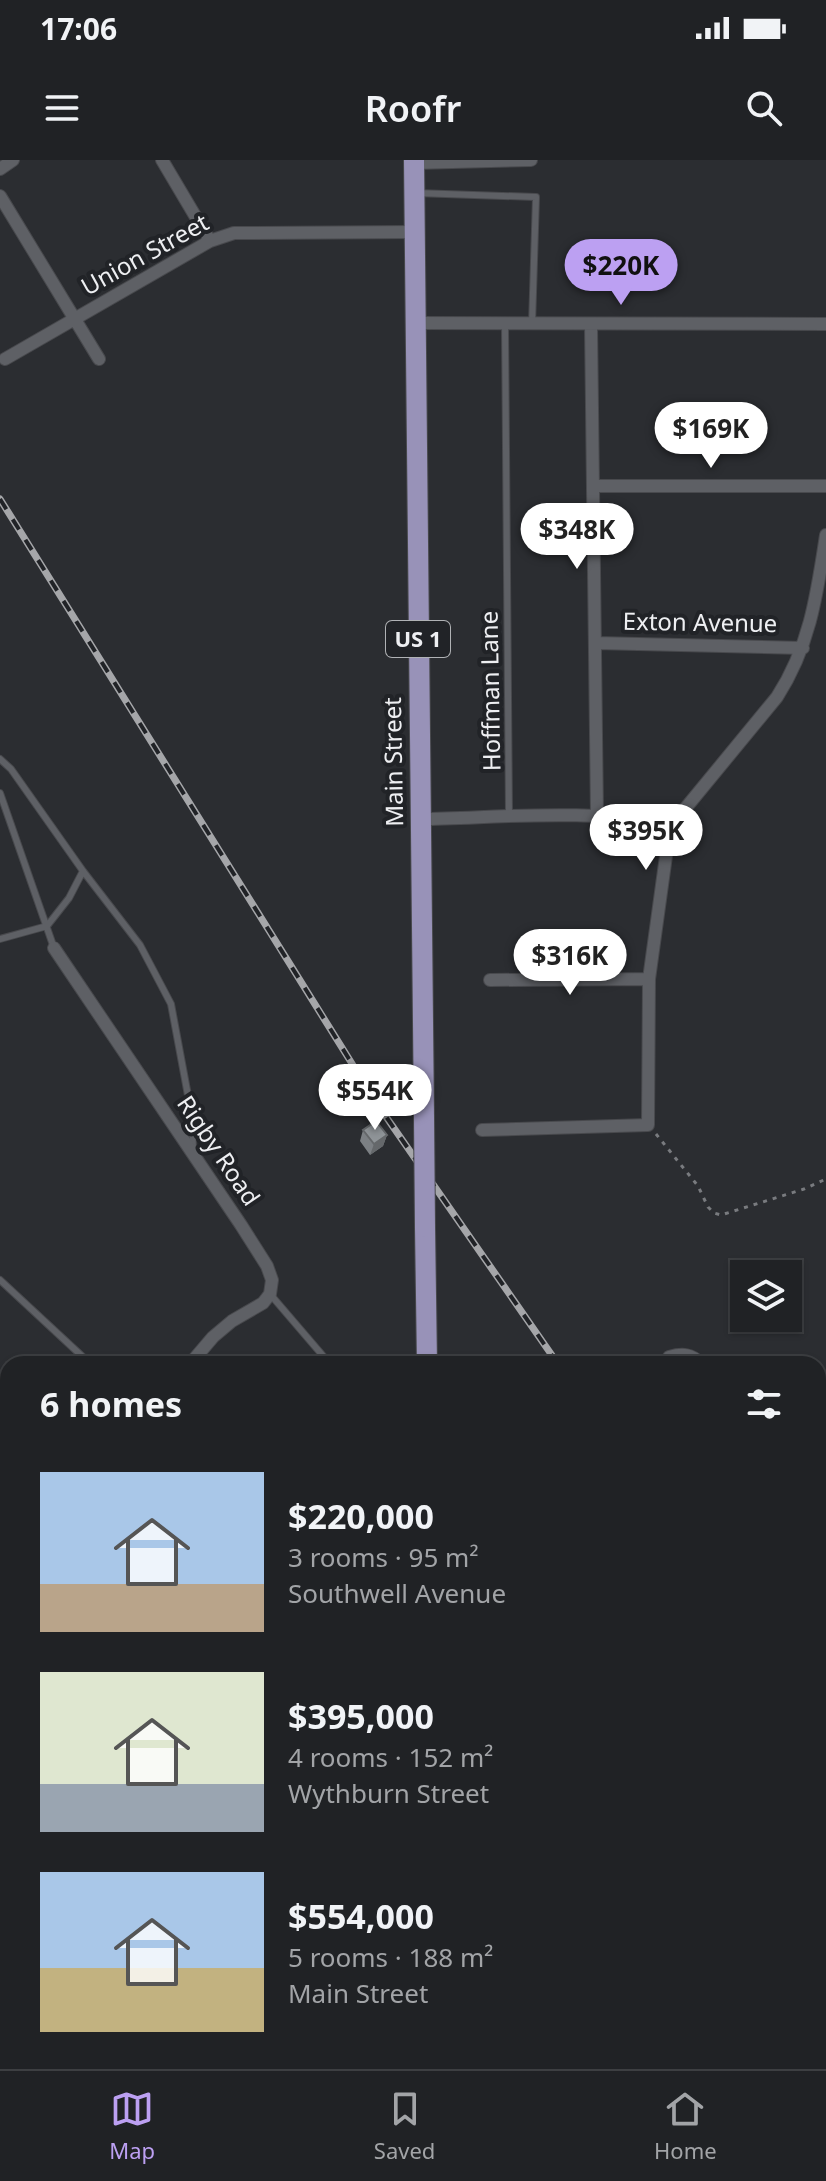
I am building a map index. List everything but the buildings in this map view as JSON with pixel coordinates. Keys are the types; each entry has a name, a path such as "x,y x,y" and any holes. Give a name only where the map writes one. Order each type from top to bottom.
{"main road":[{"name":"Main Street","path":"414,162 427,1356"}],"street":[{"path":"0,169 13,160"},
{"path":"162,160 210,241"},
{"path":"414,162 531,160"},
{"path":"0,196 99,359"},
{"name":"Union Street","path":"5,359 210,241 234,233 414,232"},
{"path":"416,323 826,324"},
{"path":"591,325 597,816"},
{"path":"595,486 826,486"},
{"path":"482,1130 648,1125 649,979 670,827 791,676 813,612 826,535"},
{"name":"Exton Avenue","path":"596,643 803,648"},
{"path":"420,819 597,816 638,819 670,827"},
{"name":"Rigby Road","path":"54,948 267,1266 272,1280 270,1294"},
{"path":"490,980 649,979"},
{"path":"197,1356 213,1337 232,1321 263,1303 270,1294"}],"lane":[{"path":"414,193 536,197 532,325"},
{"name":"Hoffman Lane","path":"505,325 509,818"},
{"path":"0,759 11,769 140,945 171,1004 192,1117 193,1155"},
{"path":"0,793 54,948"},
{"path":"0,939 47,926 69,898 83,871"},
{"path":"0,1280 82,1356"},
{"path":"270,1294 323,1356"}],"path":[{"path":"648,1125 689,1173 714,1213 729,1213 826,1179"}],"railway":[{"path":"0,499 379,1107"},
{"path":"373,1098 552,1356"}]}
